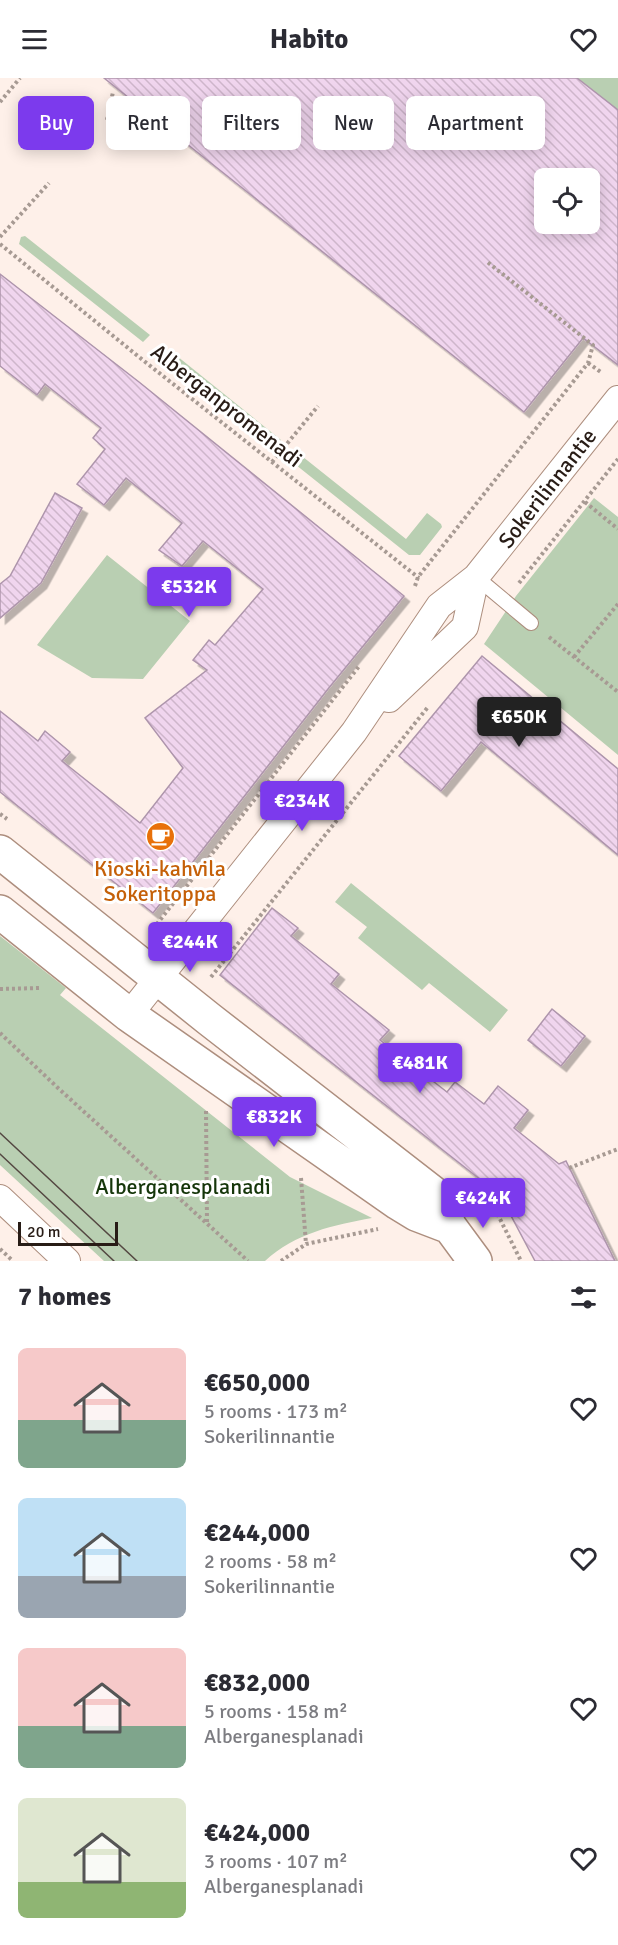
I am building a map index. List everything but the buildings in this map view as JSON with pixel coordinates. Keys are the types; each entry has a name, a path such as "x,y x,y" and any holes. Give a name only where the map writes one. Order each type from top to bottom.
{"street":[{"name":"Sokerilinnantie","path":"129,1015 354,732 465,627 476,577 618,399"},
{"path":"0,852 433,1193 450,1227 475,1261"},
{"path":"0,912 129,1015 398,1203 416,1214 450,1227"},
{"path":"0,1198 66,1261"}],"lane":[{"path":"476,577 531,623"}],"path":[{"path":"0,102 20,78"},
{"path":"112,96 113,92"},
{"path":"0,237 49,183"},
{"name":"Alberganpromenadi","path":"0,244 418,577 423,587"},
{"path":"413,593 418,577 588,363 593,345 486,261"},
{"path":"272,462 318,406"},
{"path":"504,601 618,459"},
{"path":"585,502 618,529"},
{"path":"574,657 618,604"},
{"path":"531,623 618,692"},
{"path":"153,929 367,656"},
{"path":"209,980 429,705"},
{"path":"0,989 44,988"},
{"path":"0,1033 248,1261"},
{"path":"206,1105 207,1224"},
{"path":"569,1168 618,1149"},
{"path":"301,1178 306,1244"},
{"path":"495,1209 505,1202"},
{"path":"281,1261 306,1244 366,1233 379,1229 384,1223"},
{"path":"0,1249 13,1261"}],"green space":[{"path":"577,78 618,78 618,110"},
{"path":"25,236 150,335 143,342 19,244 21,237"},
{"path":"172,352 281,440 274,448 166,360"},
{"path":"293,449 406,539 427,513 442,527 420,555 409,555 286,457"},
{"path":"594,498 618,517 618,755 484,644 516,596"},
{"path":"107,555 190,621 143,679 92,678 37,645"},
{"path":"351,883 508,1010 490,1032 429,983 422,990 358,938 367,927 335,902"},
{"name":"Alberganesplanadi","path":"0,936 66,988 60,995 290,1177 372,1218 329,1227 302,1237 289,1243 265,1261 104,1261 0,1165"}],"tram line":[{"path":"0,1133 137,1261"},
{"path":"0,1154 114,1261"}],"place":[{"name":"Kioski-kahvila Sokeritoppa","path":"160,836"}]}
